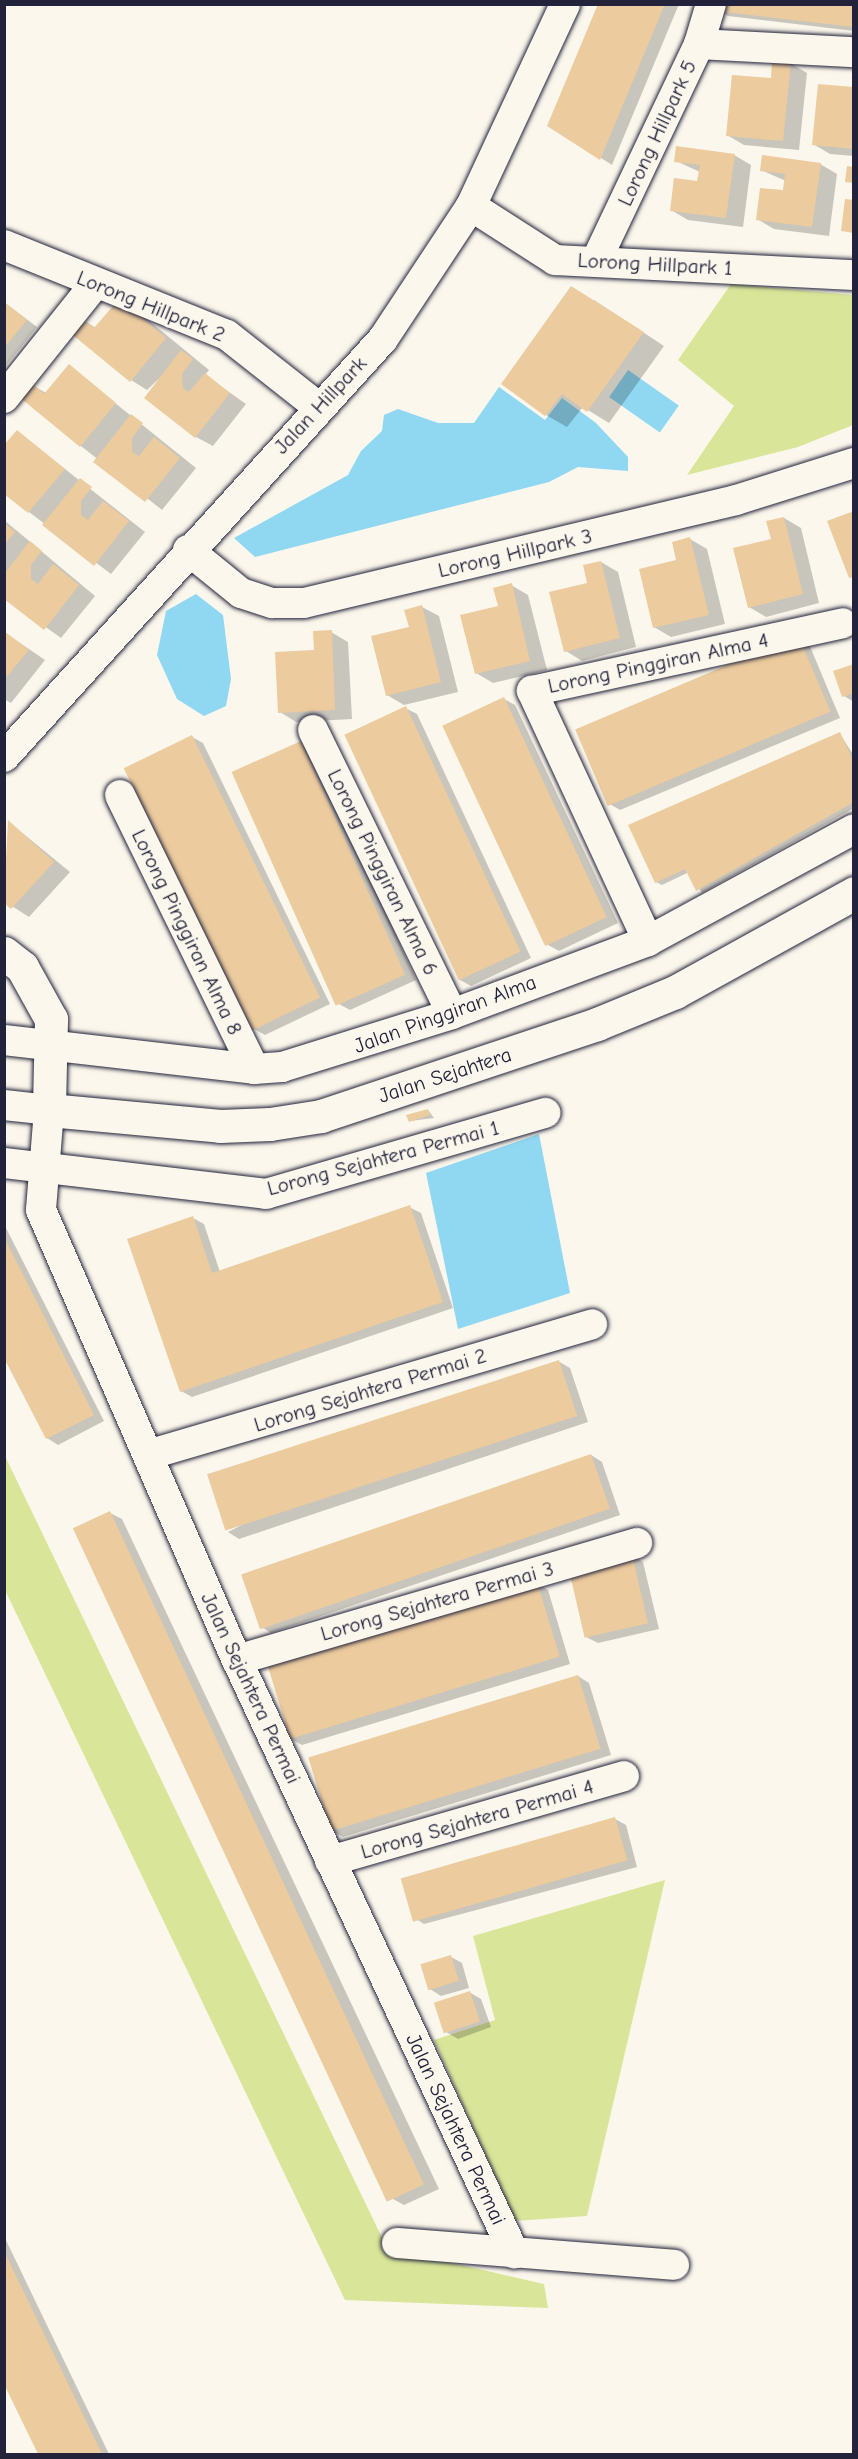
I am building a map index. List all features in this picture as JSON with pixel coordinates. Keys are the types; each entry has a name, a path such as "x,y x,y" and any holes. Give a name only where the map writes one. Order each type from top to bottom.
{"main road":[{"name":"Jalan Sejahtera","path":"50,1110 220,1126 321,1116 597,1024 675,992 854,893"},
{"path":"4,953 40,995 51,1019 54,1046 50,1110"}],"street":[{"name":"Jalan Hillpark","path":"4,757 317,406 383,339 471,206 565,4"},
{"name":"Lorong Hillpark 5","path":"597,259 699,44 711,4"},
{"path":"699,44 854,52"},
{"name":"Lorong Hillpark 1","path":"471,206 555,260 597,259 854,275"},
{"name":"Lorong Hillpark 2","path":"4,245 95,284 227,335 317,406"},
{"path":"4,398 95,284"},
{"name":"Lorong Hillpark 3","path":"188,550 242,593 272,603 304,603 736,500 854,463"},
{"name":"Lorong Pinggiran Alma 4","path":"648,941 532,691 843,622"},
{"name":"Lorong Pinggiran Alma 6","path":"313,730 452,1014"},
{"name":"Lorong Pinggiran Alma 8","path":"120,795 254,1069"},
{"name":"Jalan Pinggiran Alma","path":"4,1040 254,1069 352,1048 452,1014 648,941 854,829"},
{"name":"Jalan Sejahtera","path":"4,1105 50,1110"},
{"name":"Jalan Sejahtera Permai","path":"50,1110 41,1210 237,1660 514,2253"},
{"name":"Lorong Sejahtera Permai 1","path":"4,1163 266,1194 545,1113"},
{"name":"Lorong Sejahtera Permai 2","path":"148,1455 592,1324"},
{"name":"Lorong Sejahtera Permai 3","path":"237,1660 637,1543"},
{"name":"Lorong Sejahtera Permai 4","path":"330,1861 624,1776"},
{"path":"397,2243 674,2265"}],"green space":[{"path":"731,284 853,295 853,425 798,447 687,475 734,406 678,360"},
{"path":"5,1456 387,2248 544,2284 548,2308 345,2300 5,1590"},
{"path":"665,1880 587,2216 515,2221 434,2040 495,2020 473,1936"}],"water":[{"path":"628,370 679,406 660,433 609,397"},
{"path":"499,387 545,420 562,398 596,423 628,457 628,471 578,467 549,482 255,557 234,538 348,475 361,451 382,431 384,415 398,409 438,423 474,423"},
{"path":"196,594 223,615 231,679 226,706 204,716 177,699 157,655 166,611"},
{"path":"539,1134 570,1293 458,1329 426,1173"}],"building":[{"path":"598,4 665,4 600,160 547,126"},
{"path":"718,4 854,4 854,27 715,11"},
{"path":"772,60 791,62 783,141 726,136 732,75 771,78"},
{"path":"818,84 854,87 854,149 812,145"},
{"path":"676,146 735,154 726,218 670,211 674,178 697,181 700,165 674,162"},
{"path":"762,155 821,163 812,227 756,220 760,188 783,190 785,174 760,171"},
{"path":"847,166 854,167 854,183 845,182"},
{"path":"845,199 854,200 854,233 841,231"},
{"path":"571,286 644,332 587,412 562,394 545,416 501,384"},
{"path":"119,299 166,338 130,382 68,331 80,317 94,328"},
{"path":"4,302 27,320 4,348"},
{"path":"181,350 193,359 182,374 183,388 189,392 205,373 230,393 195,438 144,398"},
{"path":"69,364 116,403 80,447 18,396 30,382 44,394"},
{"path":"131,414 143,423 132,438 132,452 139,456 154,437 180,458 145,502 93,462"},
{"path":"17,430 65,469 28,513 4,494 4,445"},
{"path":"80,478 92,487 81,501 81,515 88,520 103,501 129,521 94,566 42,525"},
{"path":"854,511 854,577 849,578 827,521"},
{"path":"784,517 803,594 748,608 733,548 771,539 766,521"},
{"path":"4,523 15,532 4,545"},
{"path":"690,537 709,615 653,628 639,569 676,560 672,542"},
{"path":"30,541 42,551 31,565 31,579 38,584 53,564 79,585 44,630 4,599 4,574"},
{"path":"601,561 620,638 564,652 549,592 587,583 583,565"},
{"path":"512,583 530,661 475,674 460,615 498,606 493,588"},
{"path":"422,605 441,682 386,696 371,636 409,627 404,610"},
{"path":"332,630 335,710 278,713 275,652 314,650 313,631"},
{"path":"4,631 29,650 4,680"},
{"path":"798,635 830,711 608,806 575,730"},
{"path":"854,664 854,693 842,697 833,671"},
{"path":"504,697 607,917 545,946 442,726"},
{"path":"406,706 521,952 459,980 344,735"},
{"path":"840,732 854,762 854,802 696,891 685,869 655,883 628,825"},
{"path":"192,735 320,997 252,1031 124,768"},
{"path":"301,741 405,975 336,1006 232,772"},
{"path":"8,820 54,862 11,909 4,903"},
{"path":"428,1109 430,1115 409,1122 406,1115"},
{"path":"410,1205 443,1302 180,1392 127,1239 193,1216 212,1273"},
{"path":"4,1237 94,1415 46,1439 4,1358"},
{"path":"559,1360 577,1416 225,1530 207,1474"},
{"path":"591,1454 610,1509 260,1629 241,1574"},
{"path":"110,1511 424,2184 387,2202 73,1528"},
{"path":"632,1554 648,1623 585,1638 569,1569"},
{"path":"537,1582 560,1657 290,1739 267,1664"},
{"path":"578,1675 601,1749 331,1831 308,1757"},
{"path":"615,1817 627,1860 413,1922 401,1878"},
{"path":"451,1955 459,1981 428,1990 420,1964"},
{"path":"470,1991 480,2021 444,2033 434,2003"},
{"path":"4,2251 102,2454 38,2454 4,2384"}]}
